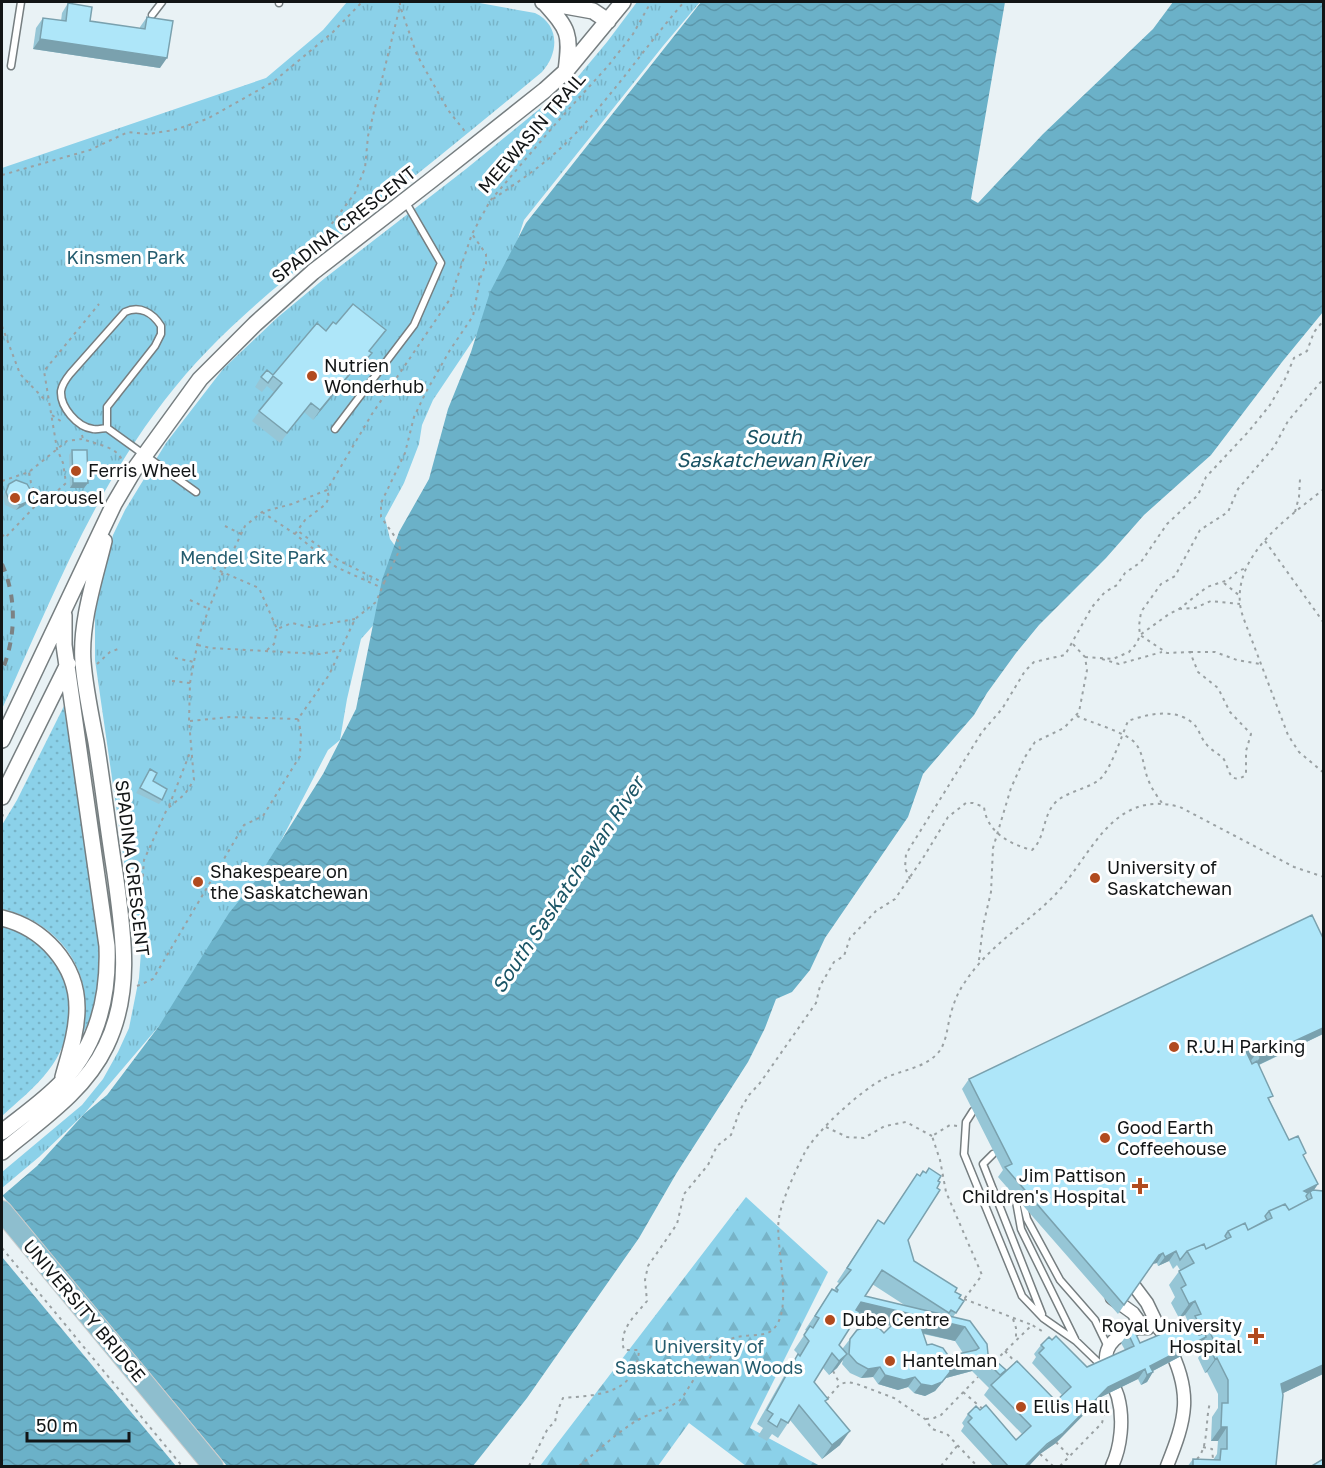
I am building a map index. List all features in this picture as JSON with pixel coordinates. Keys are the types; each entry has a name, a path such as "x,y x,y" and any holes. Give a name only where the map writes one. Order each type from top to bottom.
{"main road":[{"name":"UNIVERSITY BRIDGE","path":"2,1212 213,1467"},
{"name":"UNIVERSITY BRIDGE","path":"2,1231 196,1467"}],"street":[{"path":"542,2 593,12 608,21"},
{"path":"542,2 565,26 569,40 566,71"},
{"name":"SPADINA CRESCENT","path":"2,740 139,452 200,379 255,324 313,272 525,107 566,71 623,2"},
{"name":"SPADINA CRESCENT","path":"2,797 68,666 86,616 114,504"},
{"name":"SPADINA CRESCENT","path":"2,1132 62,1083 77,1065 100,1018 106,992 108,970 101,897 64,645 64,612"},
{"name":"SPADINA CRESCENT","path":"2,1152 74,1092 90,1070 106,1047 124,984 125,956 118,898 83,660 86,616"},
{"path":"2,918 16,921 46,940 62,960 75,987 77,1008 74,1031 62,1083"},
{"path":"1119,1261 1124,1272 1147,1303 1180,1372 1185,1402 1180,1434 1167,1467"},
{"path":"1101,1287 1133,1313 1143,1328"},
{"path":"1112,1467 1119,1444 1120,1412 1118,1398 1107,1371 1105,1356 1108,1347 1126,1332 1143,1328 1161,1330"}],"lane":[{"path":"11,66 21,2"},
{"path":"152,15 162,2"},
{"path":"335,429 414,325 441,263 405,201"},
{"path":"107,428 107,407 159,340 161,326 147,312 131,309 125,312 79,362 63,385 62,400 69,415 91,429 107,428 196,492"},
{"path":"973,1111 966,1122 964,1154 1022,1296 1043,1318 1076,1341 1107,1371"},
{"path":"993,1154 983,1164 1043,1318"},
{"path":"1021,1189 1027,1219 1060,1280 1095,1320 1108,1347"},
{"path":"1015,1196 1022,1229 1076,1341"}],"path":[{"path":"2,175 90,150 128,132 148,134 174,130 207,119 273,82 333,32 362,2"},
{"path":"317,250 327,230 355,192 365,168 368,136 400,2"},
{"name":"MEEWASIN TRAIL","path":"295,534 305,520 326,504 329,497 327,490 372,414 450,299 472,234 490,201 608,66 633,34 651,2"},
{"path":"490,201 566,144 616,87 659,30 684,2"},
{"path":"400,6 417,55 448,110 469,137"},
{"path":"136,976 135,987 153,979 244,825 263,816 300,756 301,733 298,719 329,675 355,619 376,602 400,549 398,541 381,517 381,503 405,453 414,417 426,392 472,316 480,279 486,264 486,254 472,234"},
{"path":"2,534 5,538 39,502 55,493 66,483 63,463 57,448 44,371 99,304"},
{"path":"910,879 905,868 906,854 982,732 1002,709 1025,671 1034,662 1065,655 1092,607 1106,592 1117,585 1125,573 1142,562 1167,524 1198,495 1206,477 1270,405 1294,358 1307,351 1314,332 1323,320"},
{"path":"2,326 20,374 45,400 48,400"},
{"path":"1085,657 1113,659 1129,652 1137,643 1140,635 1141,612 1161,584 1175,576 1200,530 1227,512 1238,489 1274,447 1288,421 1323,378"},
{"path":"2,481 29,472 67,441 83,439 110,448 119,453 123,459 122,468 139,452"},
{"path":"29,472 39,502"},
{"path":"1295,512 1300,479"},
{"path":"1323,489 1265,541 1247,568 1240,596 1240,604 1261,665 1288,735 1299,752 1323,774"},
{"path":"167,809 184,794 194,780 189,721 190,683 194,662 223,572 245,526 262,512 292,504 327,490"},
{"path":"262,512 295,534 336,567 381,588"},
{"path":"225,526 241,534"},
{"path":"298,531 338,560 384,583"},
{"path":"1265,541 1323,623"},
{"path":"206,565 259,588 278,629 274,644 267,650"},
{"path":"1140,635 1207,587 1221,583 1238,571 1247,568"},
{"path":"1221,583 1229,586 1240,596"},
{"path":"190,600 210,609"},
{"path":"1179,609 1195,608 1211,601 1240,604"},
{"path":"278,629 292,623 309,627 355,619"},
{"path":"1140,635 1164,651"},
{"path":"979,962 983,926 991,892 993,848 1011,788 1024,757 1035,742 1064,728 1079,712 1087,670 1085,657 1072,643"},
{"path":"198,645 210,648 320,654 342,650"},
{"path":"85,676 110,652 118,650"},
{"path":"1099,658 1119,664 1164,651 1215,652 1261,665"},
{"path":"529,1467 548,1428 555,1422 563,1398 605,1394 617,1389 633,1371 639,1360 639,1350 624,1350 621,1341 624,1331 647,1301 645,1280 648,1266 677,1224 684,1194 708,1165 717,1146 731,1135 740,1110 749,1095 760,1083 816,1003 820,986 834,962 844,956 850,938 876,911 895,899 948,817 961,806 973,803 984,807 986,817 996,834 1023,848 1032,850 1038,844 1045,819 1057,801 1101,779 1128,721 1155,714 1181,716 1198,728 1205,744 1223,758 1234,778 1241,779 1246,775 1246,751 1251,734 1230,712 1218,688 1198,672 1190,652"},
{"path":"175,658 194,662"},
{"path":"172,681 190,683"},
{"path":"1077,716 1136,742 1143,756 1151,787 1162,803"},
{"path":"189,721 230,717 298,719"},
{"path":"138,946 144,860 192,747"},
{"path":"579,1467 638,1419 680,1400 724,1342 743,1335 765,1334 771,1331 782,1311 784,1296 778,1237 779,1216 805,1152 849,1104 884,1079 920,1065 937,1055 942,1048 958,994 979,962 1054,895 1097,837 1109,825 1145,804 1162,803 1180,807 1294,867 1323,877"},
{"path":"826,1127 848,1137 864,1138 885,1126 906,1122 932,1136 940,1160 946,1192 982,1275 962,1303"},
{"path":"932,1136 950,1125 966,1127"},
{"path":"2,1248 182,1467"},
{"path":"964,1299 1032,1325 1051,1336"},
{"path":"1012,1317 1016,1328 1016,1340"},
{"path":"990,1365 1032,1325"},
{"path":"1005,1351 1020,1366"},
{"path":"833,1371 840,1384"},
{"path":"925,1419 941,1415 978,1377"},
{"path":"824,1402 840,1384 848,1382 880,1392 904,1403 925,1419 928,1426 947,1434 977,1467"},
{"path":"963,1392 987,1413"},
{"path":"1193,1461 1199,1458 1203,1447 1207,1432 1206,1416 1210,1403"},
{"path":"1060,1467 1102,1423 1106,1405"},
{"path":"1206,1416 1213,1416"},
{"path":"1056,1443 1070,1456"},
{"path":"941,1467 957,1446"},
{"path":"1203,1447 1212,1447 1213,1459"},
{"path":"1041,1454 1053,1467"}],"green space":[{"name":"Kinsmen Park","path":"347,2 474,2 535,13 543,18 553,32 554,48 548,65 542,72 263,299 236,322 187,373 139,436 94,511 55,590 2,709 2,168 266,78 323,30"},
{"name":"Mendel Site Park","path":"637,2 700,2 524,220 500,294 476,336 433,400 422,425 419,444 404,483 385,518 390,539 403,557 378,620 361,639 340,740 328,750 257,887 159,1026 84,1114 2,1188 2,1172 82,1105 103,1079 129,1028 139,978 141,952 132,917 95,660 95,615 100,583 113,535 125,510 166,443 223,369 278,317 325,278 466,169 576,79"},
{"path":"64,706 100,950 97,995 91,1016 81,1037 85,1014 84,990 74,961 66,948 44,928 31,920 2,909 2,825"},
{"path":"2,924 31,937 53,960 67,986 70,1016 63,1045 48,1071 2,1116"},
{"name":"University of Saskatchewan Woods","path":"746,1197 828,1272 750,1428 820,1466 746,1466 689,1423 658,1466 540,1466"}],"water":[{"name":"South Saskatchewan River","path":"701,2 1005,2 971,199 978,203 1043,134 1153,29 1173,2 1323,2 1323,312 1211,455 1144,515 1106,558 1039,625 987,693 974,715 923,774 908,817 825,938 810,970 792,992 776,999 748,1062 676,1174 639,1238 527,1398 473,1466 2,1466 2,1196 37,1166 84,1114 107,1095 159,1026 229,913 257,879 323,774 356,709 382,580 399,532 429,479 448,409 471,352 490,292 526,223"}],"pier":[{"path":"2,1195 227,1466 176,1466 2,1257"}],"building":[{"path":"68,3 92,7 90,21 145,29 147,17 173,21 167,58 40,39 43,18 66,21"},
{"name":"Nutrien Wonderhub","path":"353,304 386,330 369,351 372,353 364,362 361,360 320,410 311,403 287,433 259,411 282,383 273,376 268,383 261,377 267,370 273,375 317,323 326,331 333,322 336,324"},
{"name":"Ferris Wheel","path":"72,450 87,450 88,483 73,483"},
{"name":"Carousel","path":"16,480 27,484 31,491 27,502 20,505 9,500 6,492 9,484"},
{"path":"150,769 157,773 153,781 167,789 162,800 140,788"},
{"path":"1312,915 1323,938 1323,1028 1260,1057 1257,1052 1245,1049 1252,1064 1257,1061 1273,1096 1268,1098 1289,1140 1298,1136 1306,1153 1303,1155 1318,1184 1304,1191 1308,1193 1306,1196 1308,1200 1289,1210 1285,1204 1269,1211 1265,1216 1267,1220 1248,1230 1245,1223 1228,1231 1225,1236 1227,1239 1206,1249 1204,1244 1187,1251 1180,1260 1176,1251 1165,1257 1163,1253 1159,1255 1124,1305 1005,1167 1012,1164 969,1079"},
{"name":"Dube Centre","path":"929,1168 941,1176 937,1188 940,1190 908,1240 914,1261 957,1288 955,1292 961,1295 959,1298 964,1301 956,1313 951,1310 949,1313 882,1270 865,1296 970,1321 987,1344 988,1354 1006,1370 1000,1375 982,1357 954,1364 953,1355 979,1348 965,1327 861,1302 856,1310 860,1312 839,1345 847,1354 839,1361 832,1353 814,1382 828,1399 825,1401 850,1431 832,1445 799,1405 788,1423 781,1419 777,1427 768,1421 773,1414 767,1410 798,1354 800,1356 809,1341 804,1335 810,1326 813,1328 819,1318 815,1316 832,1289 837,1292 836,1288 851,1270 847,1268 878,1220 884,1224 917,1174 920,1176 923,1171 926,1173"},
{"name":"Royal University Hospital","path":"1323,1191 1323,1365 1281,1384 1283,1395 1277,1467 1193,1467 1193,1459 1220,1460 1221,1449 1227,1449 1227,1427 1221,1427 1222,1403 1228,1403 1228,1380 1208,1344 1214,1341 1208,1328 1203,1331 1195,1316 1201,1314 1195,1301 1189,1304 1181,1288 1186,1285 1179,1271 1194,1263 1187,1251 1204,1244 1206,1249 1231,1237 1228,1231 1245,1223 1248,1230 1272,1218 1269,1211 1285,1204 1289,1210 1312,1198 1310,1192"},
{"name":"Hantelman","path":"901,1316 919,1321 927,1345 932,1344 943,1348 950,1358 950,1372 942,1382 932,1386 921,1384 915,1377 904,1380 885,1375 880,1367 868,1369 857,1363 849,1354 850,1339 857,1330 868,1326 879,1328 884,1333"},
{"path":"1192,1321 1199,1335 1205,1333 1206,1337 1150,1366 1153,1372 1147,1375 1145,1369 1108,1387 1063,1433 1047,1444 1024,1467 1009,1467 968,1422 972,1418 968,1414 976,1406 980,1410 986,1405 1016,1440 1031,1426 991,1385 1017,1361 1056,1401 1071,1387 1039,1353 1044,1348 1041,1345 1049,1337 1052,1340 1056,1336 1087,1367 1134,1346 1128,1333 1134,1330 1140,1343"},
{"path":"1323,1459 1323,1467 1310,1467"}],"railway":[{"path":"2,564 10,590 13,618 10,645 2,671"}],"place":[{"name":"Nutrien Wonderhub","path":"312,376"},
{"name":"Ferris Wheel","path":"76,471"},
{"name":"Carousel","path":"15,498"},
{"name":"University of Saskatchewan","path":"1095,878"},
{"name":"Shakespeare on the Saskatchewan","path":"198,882"},
{"name":"R.U.H Parking","path":"1174,1047"},
{"name":"Good Earth Coffeehouse","path":"1105,1138"},
{"name":"Jim Pattison Children's Hospital","path":"1140,1186"},
{"name":"Dube Centre","path":"830,1320"},
{"name":"Royal University Hospital","path":"1256,1336"},
{"name":"Hantelman","path":"890,1361"},
{"name":"Ellis Hall","path":"1021,1407"}]}
